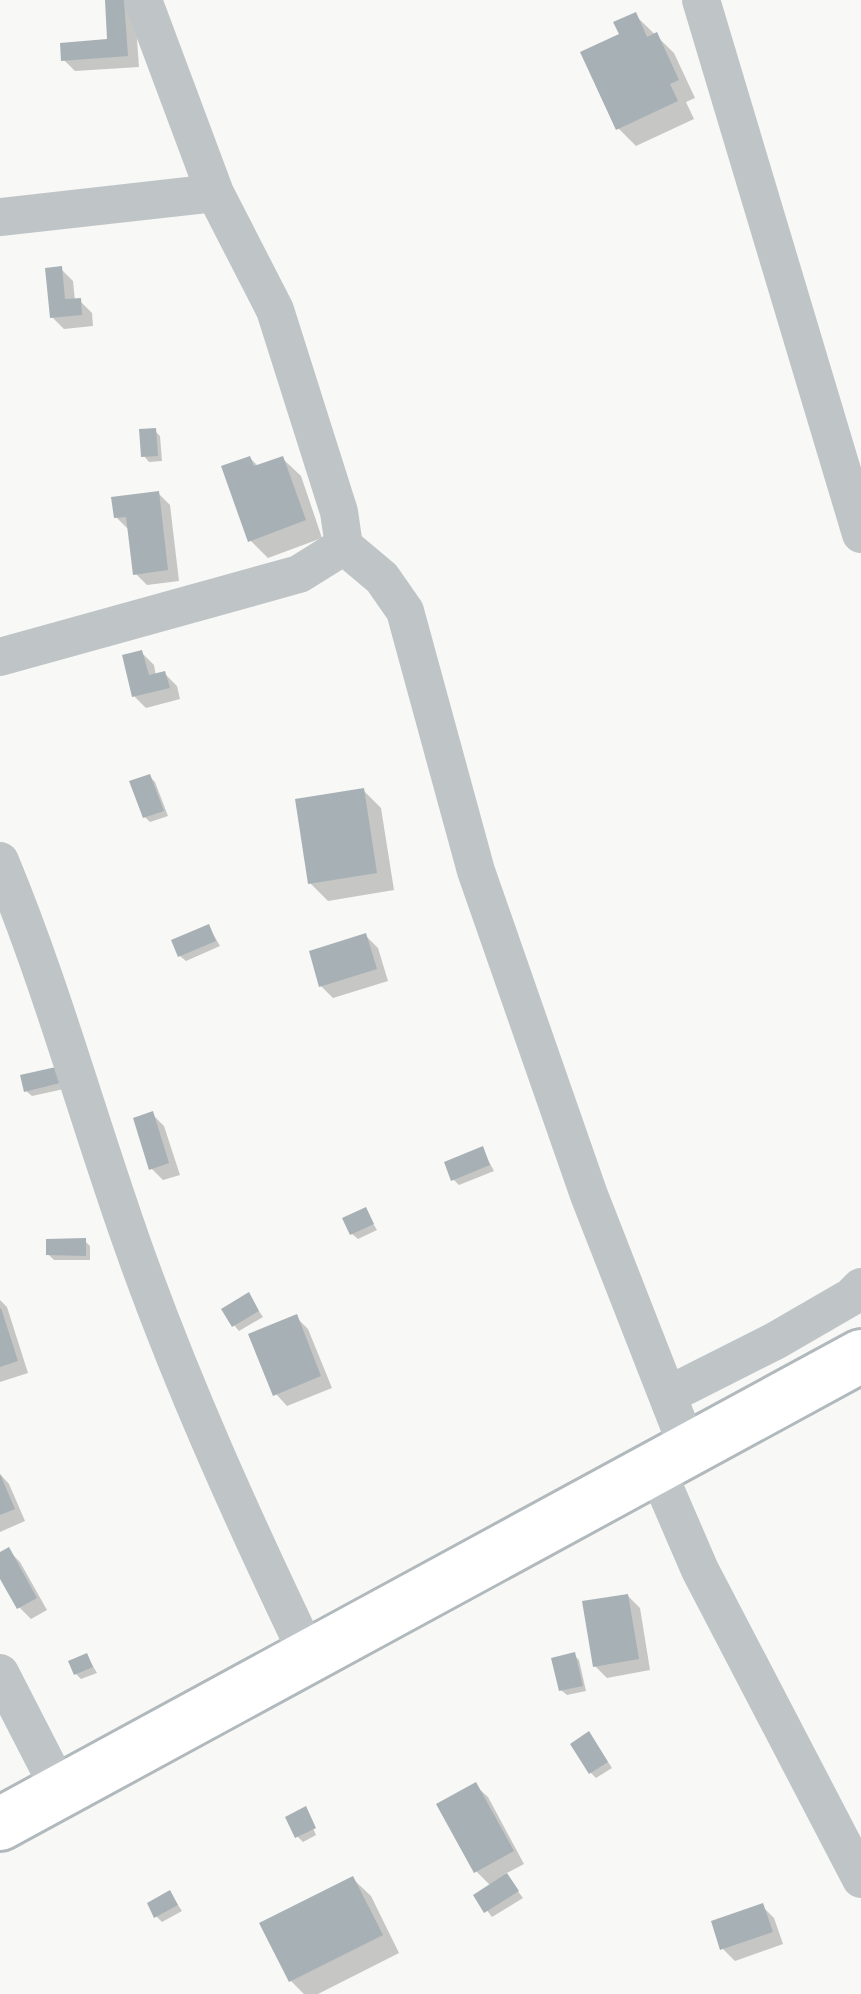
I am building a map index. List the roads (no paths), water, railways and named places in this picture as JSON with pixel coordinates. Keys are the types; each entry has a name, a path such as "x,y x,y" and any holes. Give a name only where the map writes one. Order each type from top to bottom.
{"street":[{"path":"143,0 216,193 275,310 339,512 344,546 382,578 406,611 476,871 589,1195 668,1395 672,1459 700,1570 861,1879"},
{"path":"701,0 861,534"},
{"path":"0,217 216,193"},
{"path":"0,657 299,574 344,546"},
{"path":"0,862 35,946 140,1262 224,1480 308,1657"},
{"path":"668,1395 775,1341 851,1297 861,1287"},
{"path":"0,1824 861,1356"},
{"path":"0,1673 60,1790"}]}
